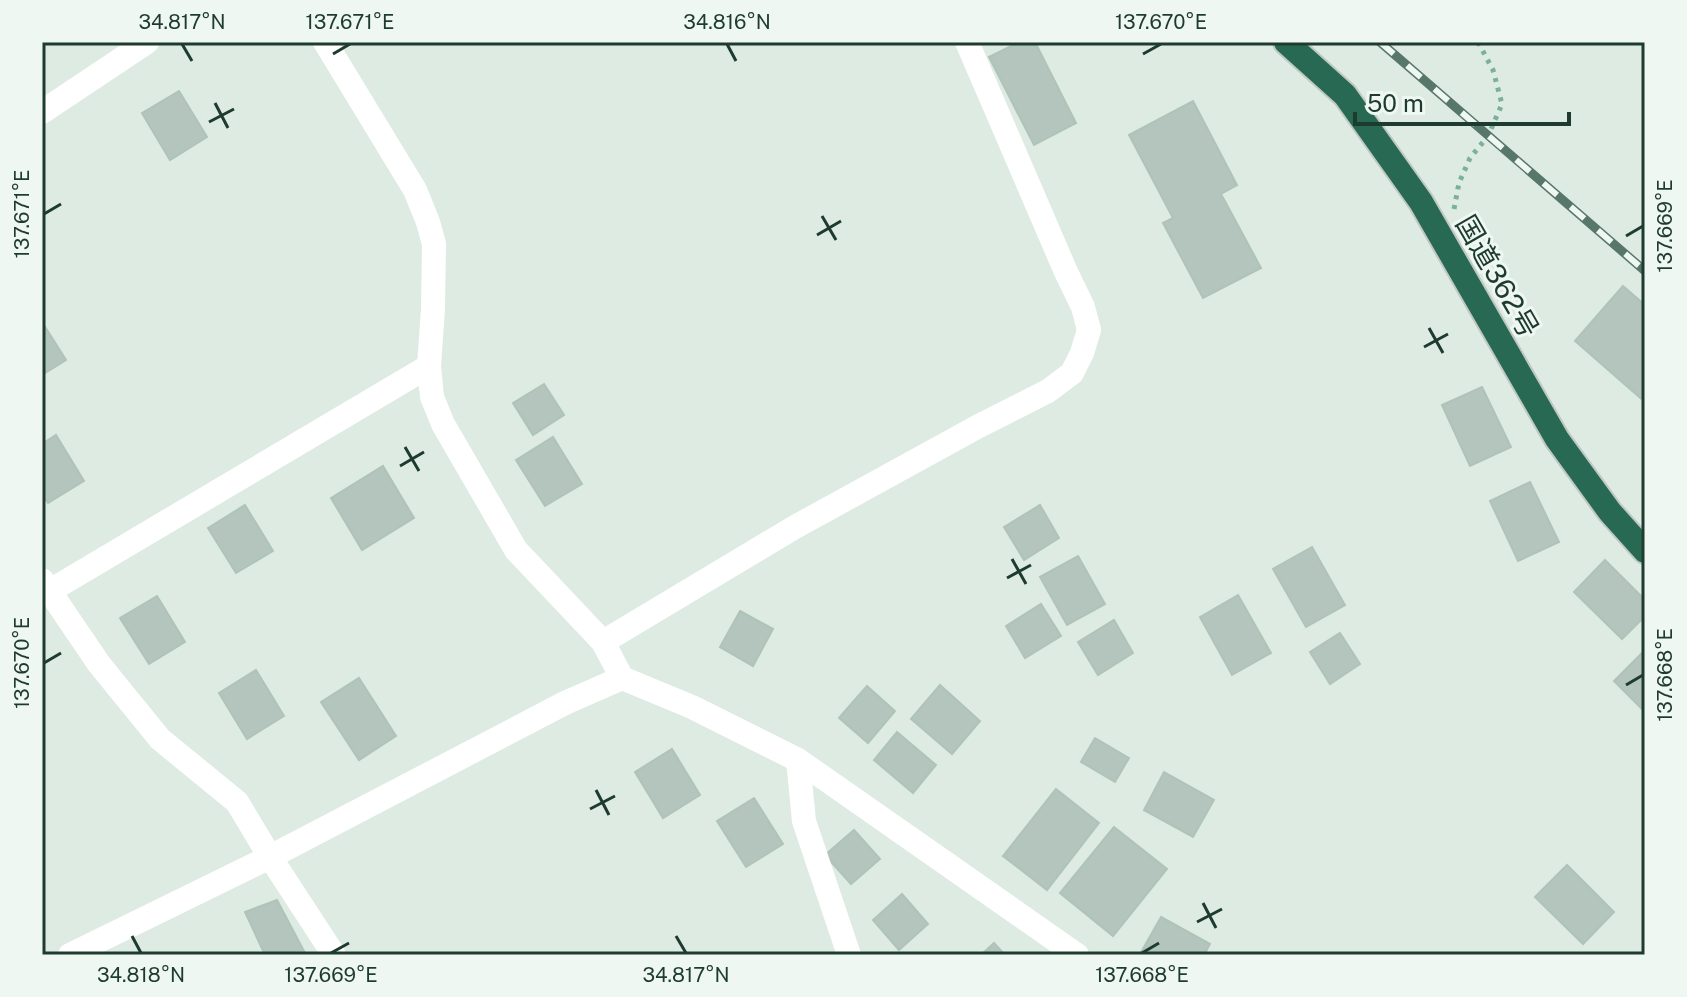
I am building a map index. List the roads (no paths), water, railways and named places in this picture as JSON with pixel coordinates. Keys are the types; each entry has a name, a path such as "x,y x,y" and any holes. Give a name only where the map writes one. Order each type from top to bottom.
{"highway":[{"name":"国道362号","path":"1286,42 1345,95 1421,202 1557,439 1610,512 1645,551"}],"street":[{"path":"42,112 147,42"},
{"path":"325,42 415,190 428,222 434,244 429,366 432,397 443,424 516,550 603,642 622,678 692,707 798,760 1077,955"},
{"path":"603,642 795,527 1048,391 1072,373 1089,330 1083,307 967,42"},
{"path":"334,955 237,802 160,739 99,664 45,586 429,366"},
{"path":"70,955 270,857 565,703 622,678"},
{"path":"798,760 804,821 849,955"}],"railway":[{"path":"1380,42 1645,271"}]}
